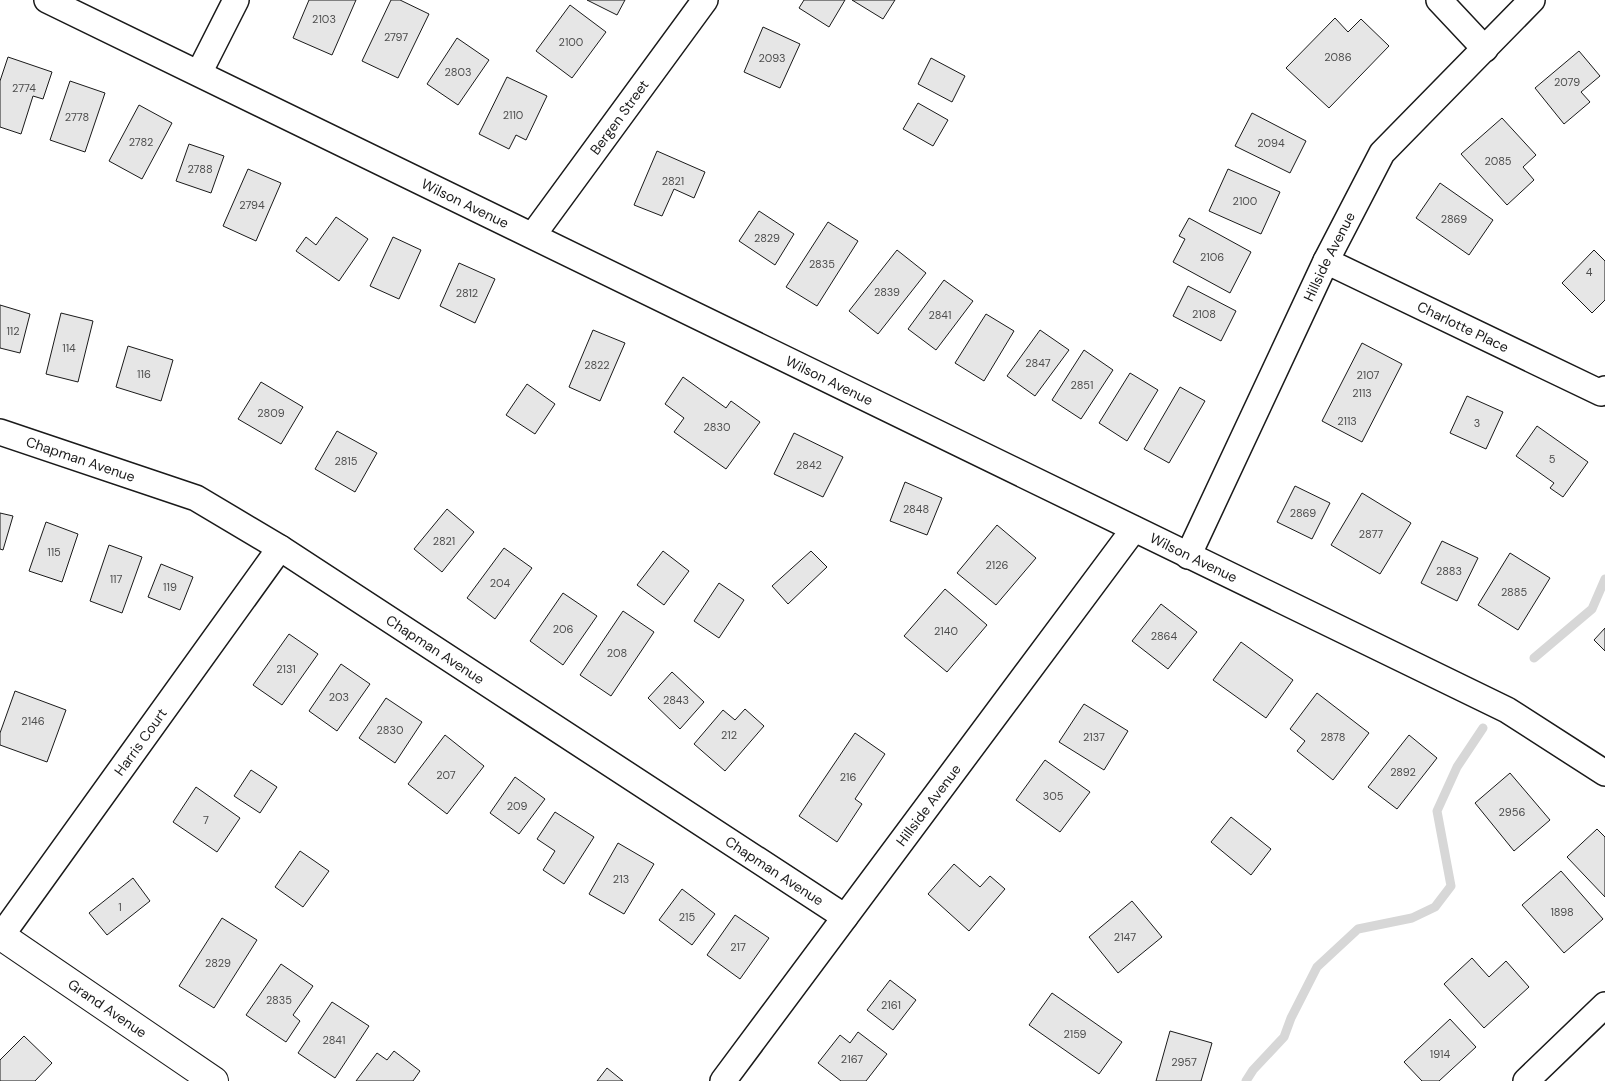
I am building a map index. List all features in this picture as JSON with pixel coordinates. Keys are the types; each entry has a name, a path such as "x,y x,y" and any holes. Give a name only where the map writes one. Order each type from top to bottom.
{"street":[{"name":"Wilson Avenue","path":"47,0 1507,710 1605,772"},
{"path":"199,73 236,0"},
{"name":"Bergen Street","path":"533,235 706,0"},
{"path":"1439,0 1485,49"},
{"name":"Hillside Avenue","path":"1188,556 1326,261 1382,153 1532,0"},
{"name":"Charlotte Place","path":"1326,261 1603,391"},
{"name":"Chapman Avenue","path":"0,432 196,498 280,548 845,917"},
{"name":"Hillside Avenue","path":"723,1081 1134,529"},
{"name":"Harris Court","path":"0,936 280,548"},
{"name":"Grand Avenue","path":"0,936 214,1081"},
{"path":"1526,1081 1605,1005"}],"building":[{"path":"309,0 356,0 332,55 293,38"},
{"path":"391,0 400,0 429,14 398,78 362,61"},
{"path":"587,0 625,0 617,15"},
{"path":"804,0 845,0 829,27 799,8"},
{"path":"852,0 895,0 883,19"},
{"path":"570,5 606,32 572,78 536,51"},
{"path":"1335,18 1348,32 1361,19 1389,46 1329,108 1286,68"},
{"path":"763,27 800,44 780,88 744,72"},
{"path":"457,38 489,60 458,105 427,84"},
{"path":"1579,51 1600,76 1581,92 1590,102 1564,124 1535,88"},
{"path":"8,57 52,72 43,99 33,96 21,134 0,127 0,81"},
{"path":"931,58 965,76 952,102 918,84"},
{"path":"507,77 547,96 526,140 516,135 509,149 479,134"},
{"path":"70,81 105,93 85,152 50,140"},
{"path":"918,103 948,120 933,146 903,129"},
{"path":"139,105 172,123 142,179 109,161"},
{"path":"1252,113 1306,141 1290,173 1235,146"},
{"path":"1502,118 1536,155 1523,167 1534,180 1507,205 1461,154"},
{"path":"189,144 224,156 211,193 176,181"},
{"path":"657,151 705,172 694,198 674,189 662,216 634,205"},
{"path":"248,169 281,183 256,241 223,226"},
{"path":"1228,169 1280,192 1261,234 1209,211"},
{"path":"1440,183 1493,220 1469,255 1416,218"},
{"path":"759,211 794,234 775,265 739,241"},
{"path":"336,217 368,239 339,281 296,251 306,237 316,245"},
{"path":"1189,218 1251,252 1230,293 1173,262 1185,239 1179,236"},
{"path":"828,222 858,241 817,306 786,287"},
{"path":"393,237 421,250 399,299 370,286"},
{"path":"897,250 926,273 878,334 849,311"},
{"path":"1594,250 1605,261 1605,300 1592,313 1562,283"},
{"path":"459,263 495,279 475,323 440,306"},
{"path":"944,280 973,301 936,350 908,329"},
{"path":"1188,286 1236,311 1221,341 1173,316"},
{"path":"0,305 30,314 20,353 0,348"},
{"path":"61,313 93,321 78,382 46,374"},
{"path":"986,314 1014,331 984,381 955,363"},
{"path":"593,330 625,343 600,401 569,387"},
{"path":"1040,330 1069,350 1035,396 1007,376"},
{"path":"1362,343 1402,364 1362,442 1322,421"},
{"path":"128,346 173,360 161,401 116,387"},
{"path":"1084,350 1113,370 1081,419 1052,400"},
{"path":"1130,373 1158,390 1127,441 1099,423"},
{"path":"683,377 726,408 731,401 760,422 726,469 674,432 684,418 665,404"},
{"path":"261,382 303,407 281,444 238,419"},
{"path":"527,384 555,404 535,434 506,415"},
{"path":"1180,387 1205,401 1169,463 1144,449"},
{"path":"1467,396 1503,412 1486,449 1450,433"},
{"path":"1537,426 1588,462 1563,497 1550,488 1554,483 1516,456"},
{"path":"337,431 377,453 355,492 315,469"},
{"path":"794,433 843,457 823,497 774,474"},
{"path":"905,482 942,498 927,535 890,521"},
{"path":"1295,486 1330,503 1312,539 1277,522"},
{"path":"1362,493 1411,523 1380,574 1331,545"},
{"path":"447,509 474,532 442,572 414,549"},
{"path":"0,513 13,516 3,550 0,549"},
{"path":"46,522 78,534 62,582 29,571"},
{"path":"997,525 1036,558 996,605 957,573"},
{"path":"1442,541 1478,558 1457,601 1421,583"},
{"path":"109,545 142,557 122,613 90,601"},
{"path":"504,548 532,568 495,619 467,598"},
{"path":"663,551 689,571 664,605 637,585"},
{"path":"811,551 827,567 788,604 772,586"},
{"path":"1510,553 1550,578 1518,630 1478,605"},
{"path":"161,564 193,577 180,610 148,597"},
{"path":"719,583 744,600 719,638 694,621"},
{"path":"945,589 987,625 947,672 904,636"},
{"path":"563,593 597,616 563,665 530,641"},
{"path":"1161,604 1197,632 1168,669 1132,641"},
{"path":"623,611 654,632 611,696 580,675"},
{"path":"1605,628 1605,651 1594,640"},
{"path":"289,634 318,654 282,705 253,685"},
{"path":"1241,642 1293,680 1266,718 1213,680"},
{"path":"341,664 370,684 337,731 309,711"},
{"path":"672,672 704,702 680,729 648,698"},
{"path":"15,691 66,710 47,762 0,745 0,733"},
{"path":"1317,693 1369,733 1333,780 1297,751 1305,741 1290,729"},
{"path":"386,698 422,722 395,763 359,738"},
{"path":"1084,704 1128,731 1104,770 1059,742"},
{"path":"745,709 764,726 725,771 694,744 723,710 735,720"},
{"path":"855,733 885,754 855,799 862,804 837,842 799,816"},
{"path":"445,735 484,766 447,814 408,784"},
{"path":"1409,735 1437,758 1397,809 1368,787"},
{"path":"1045,760 1090,792 1060,832 1016,800"},
{"path":"251,770 277,787 260,813 234,796"},
{"path":"1510,773 1550,820 1514,851 1475,803"},
{"path":"515,777 545,799 519,834 490,813"},
{"path":"196,787 240,818 217,852 173,822"},
{"path":"555,812 594,837 564,884 543,870 555,851 537,839"},
{"path":"1231,817 1271,849 1251,875 1211,842"},
{"path":"1597,829 1605,837 1605,897 1567,857"},
{"path":"618,843 654,864 624,914 589,894"},
{"path":"300,851 329,871 303,907 275,887"},
{"path":"954,864 980,887 990,876 1005,889 969,931 928,894"},
{"path":"1561,871 1603,919 1564,953 1522,905"},
{"path":"133,878 150,901 107,935 89,913"},
{"path":"682,889 715,914 692,945 659,920"},
{"path":"1132,901 1162,937 1118,973 1089,937"},
{"path":"735,915 769,938 740,979 707,955"},
{"path":"222,918 257,940 214,1008 179,986"},
{"path":"1472,958 1489,977 1506,961 1529,987 1484,1028 1444,984"},
{"path":"281,964 313,986 293,1015 300,1021 286,1042 246,1015"},
{"path":"890,980 916,1000 893,1030 867,1010"},
{"path":"1052,993 1122,1042 1099,1074 1029,1025"},
{"path":"332,1002 369,1026 335,1078 298,1053"},
{"path":"1450,1019 1476,1047 1439,1081 1422,1081 1404,1062"},
{"path":"1170,1031 1212,1043 1201,1081 1156,1081"},
{"path":"858,1032 887,1054 866,1081 841,1081 818,1063 840,1035 850,1043"},
{"path":"24,1036 52,1063 35,1081 0,1081 0,1060"},
{"path":"394,1051 420,1071 413,1081 356,1081 377,1053 387,1060"},
{"path":"607,1068 623,1081 597,1081"}],"waterway":[{"path":"1534,658 1592,609 1605,579"},
{"path":"1246,1081 1253,1070 1284,1037 1291,1018 1317,967 1358,929 1412,918 1435,907 1451,886 1437,811 1457,767 1483,728"}]}
